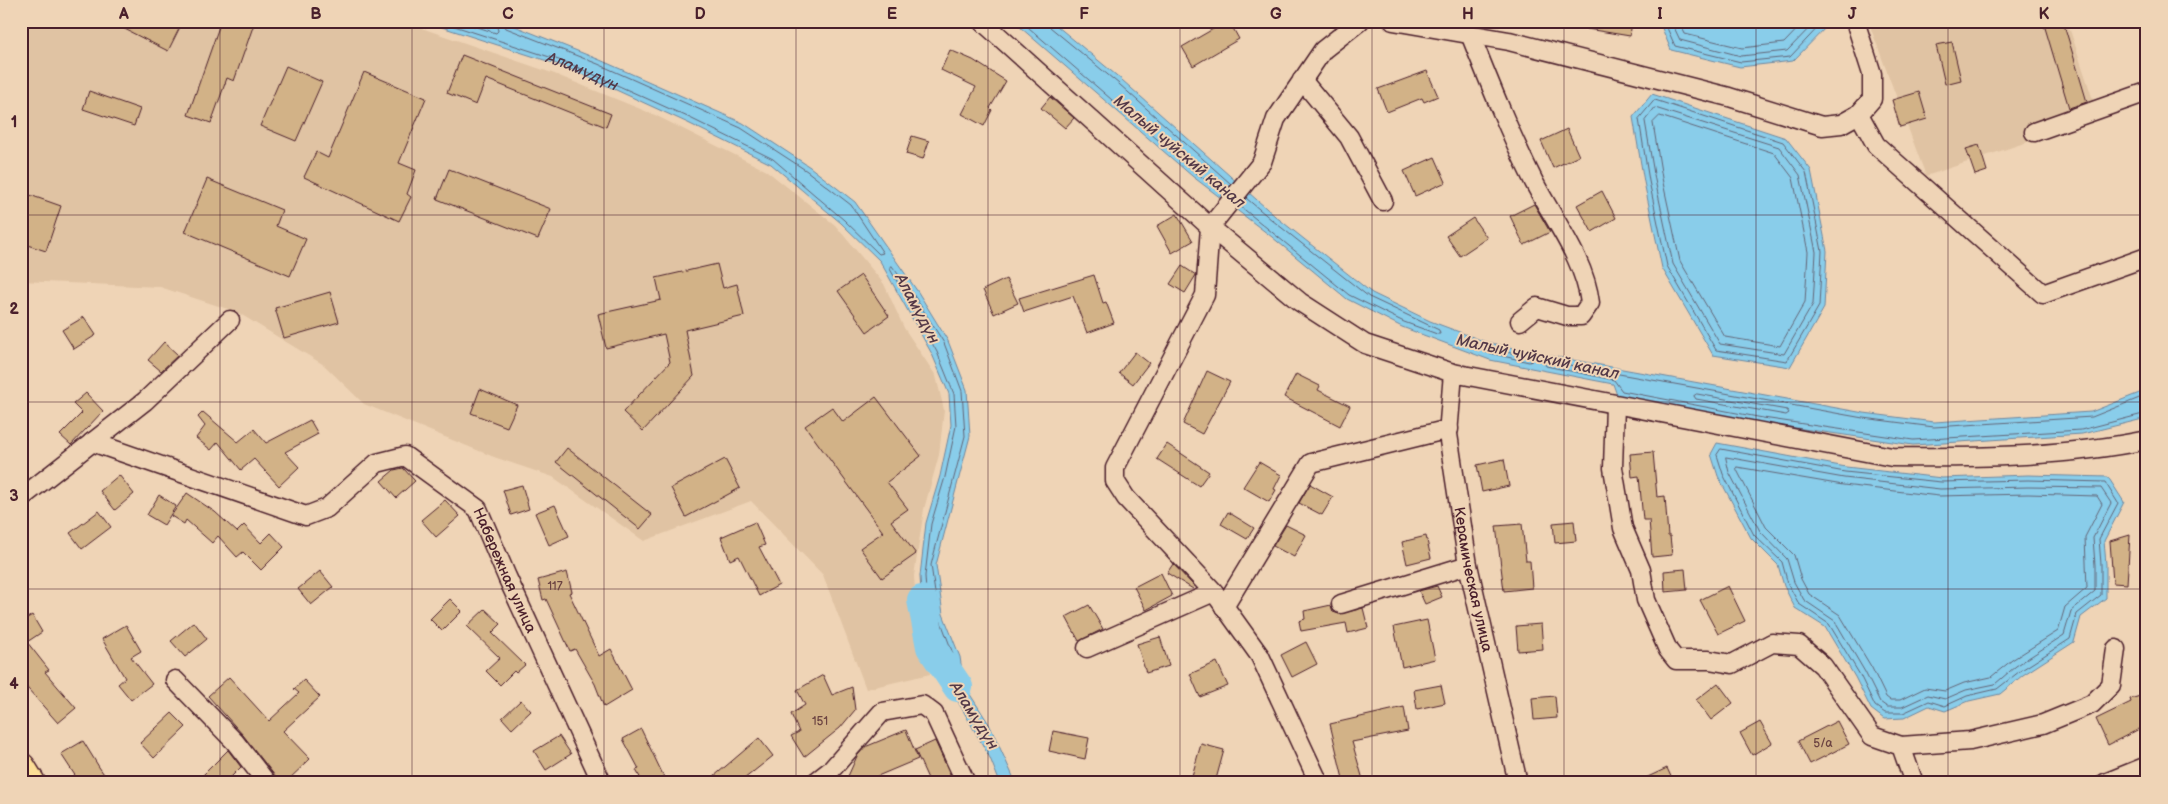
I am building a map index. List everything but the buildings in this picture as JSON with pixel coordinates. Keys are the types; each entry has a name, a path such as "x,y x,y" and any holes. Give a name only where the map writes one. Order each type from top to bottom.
{"main road":[{"path":"21,767 31,783"}],"street":[{"path":"982,21 1210,227 1300,302 1365,344 1453,373 1892,457 1961,458 2104,449 2147,440"},
{"path":"1319,783 1260,656 1214,592 1126,498 1115,481 1115,468 1205,296 1210,227 1262,162 1276,119 1323,50 1360,21"},
{"path":"1393,21 1509,41 1729,97 1822,126 1841,124 1859,114 1872,98 1872,74 1855,21"},
{"path":"1470,34 1495,97 1534,182 1569,245 1588,288 1590,304 1581,316 1567,316 1537,307 1520,321"},
{"path":"1302,80 1348,137 1382,201"},
{"path":"2034,132 2147,92"},
{"path":"1859,114 1876,145 2042,294 2147,257"},
{"path":"21,498 145,401 230,320"},
{"name":"Керамическая улица","path":"1453,373 1449,429 1468,565 1518,783"},
{"path":"1615,405 1613,468 1623,528 1641,570 1646,600 1668,650 1676,660 1709,660 1732,664 1772,642 1799,645 1823,666 1872,736 1901,746 1970,741 2043,724 2092,704 2111,685 2116,649"},
{"path":"1224,607 1311,463 1449,429"},
{"name":"Набережная улица","path":"92,442 306,516 327,508 377,463 405,456 478,509 507,577 602,783"},
{"path":"1340,604 1468,565"},
{"path":"1087,648 1214,592"},
{"path":"175,680 235,742 267,783"},
{"path":"814,783 832,769 882,712 922,705 934,714 966,783"},
{"path":"1901,746 1914,783"},
{"path":"2105,783 2147,766"}],"shaded area":[{"path":"21,21 401,21 552,73 655,115 767,171 835,225 884,284 904,328 936,376 944,410 939,455 924,509 914,576 918,633 930,674 866,689 823,575 751,501 644,541 553,477 494,457 364,404 324,365 237,312 160,287 21,281"},
{"path":"1868,21 2067,21 2099,118 1926,176"}],"water":[{"path":"423,21 502,21 600,60 743,123 810,167 855,202 918,292 948,341 967,390 970,436 936,565 943,614 960,657 964,685 989,724 1016,783 1000,783 990,758 947,682 923,625 920,576 926,523 940,476 951,425 949,394 932,354 880,261 841,223 771,164 688,123 566,67"},
{"name":"Малый чуйский канал","path":"1013,21 1051,21 1122,80 1275,216 1372,293 1430,321 1486,342 1540,354 1864,413 1934,422 2091,412 2147,390 2147,418 2082,434 1913,445 1762,423 1617,395 1613,384 1490,360 1402,327 1347,299 1272,237 1192,176"},
{"path":"1659,21 1831,22 1793,61 1740,67 1671,50"},
{"path":"1652,94 1786,138 1811,170 1827,251 1824,308 1790,367 1713,355 1662,268 1633,117"},
{"path":"1717,443 1846,467 1942,478 2028,475 2108,477 2124,502 2104,541 2106,598 2081,617 2074,642 2023,675 2000,694 1969,701 1945,711 1929,706 1904,718 1884,719 1871,709 1855,677 1825,627 1795,608 1784,586 1778,565 1751,538 1718,476 1711,454"}],"waterway":[{"name":"Аламүдүн","path":"922,600 931,647 958,687"}]}
